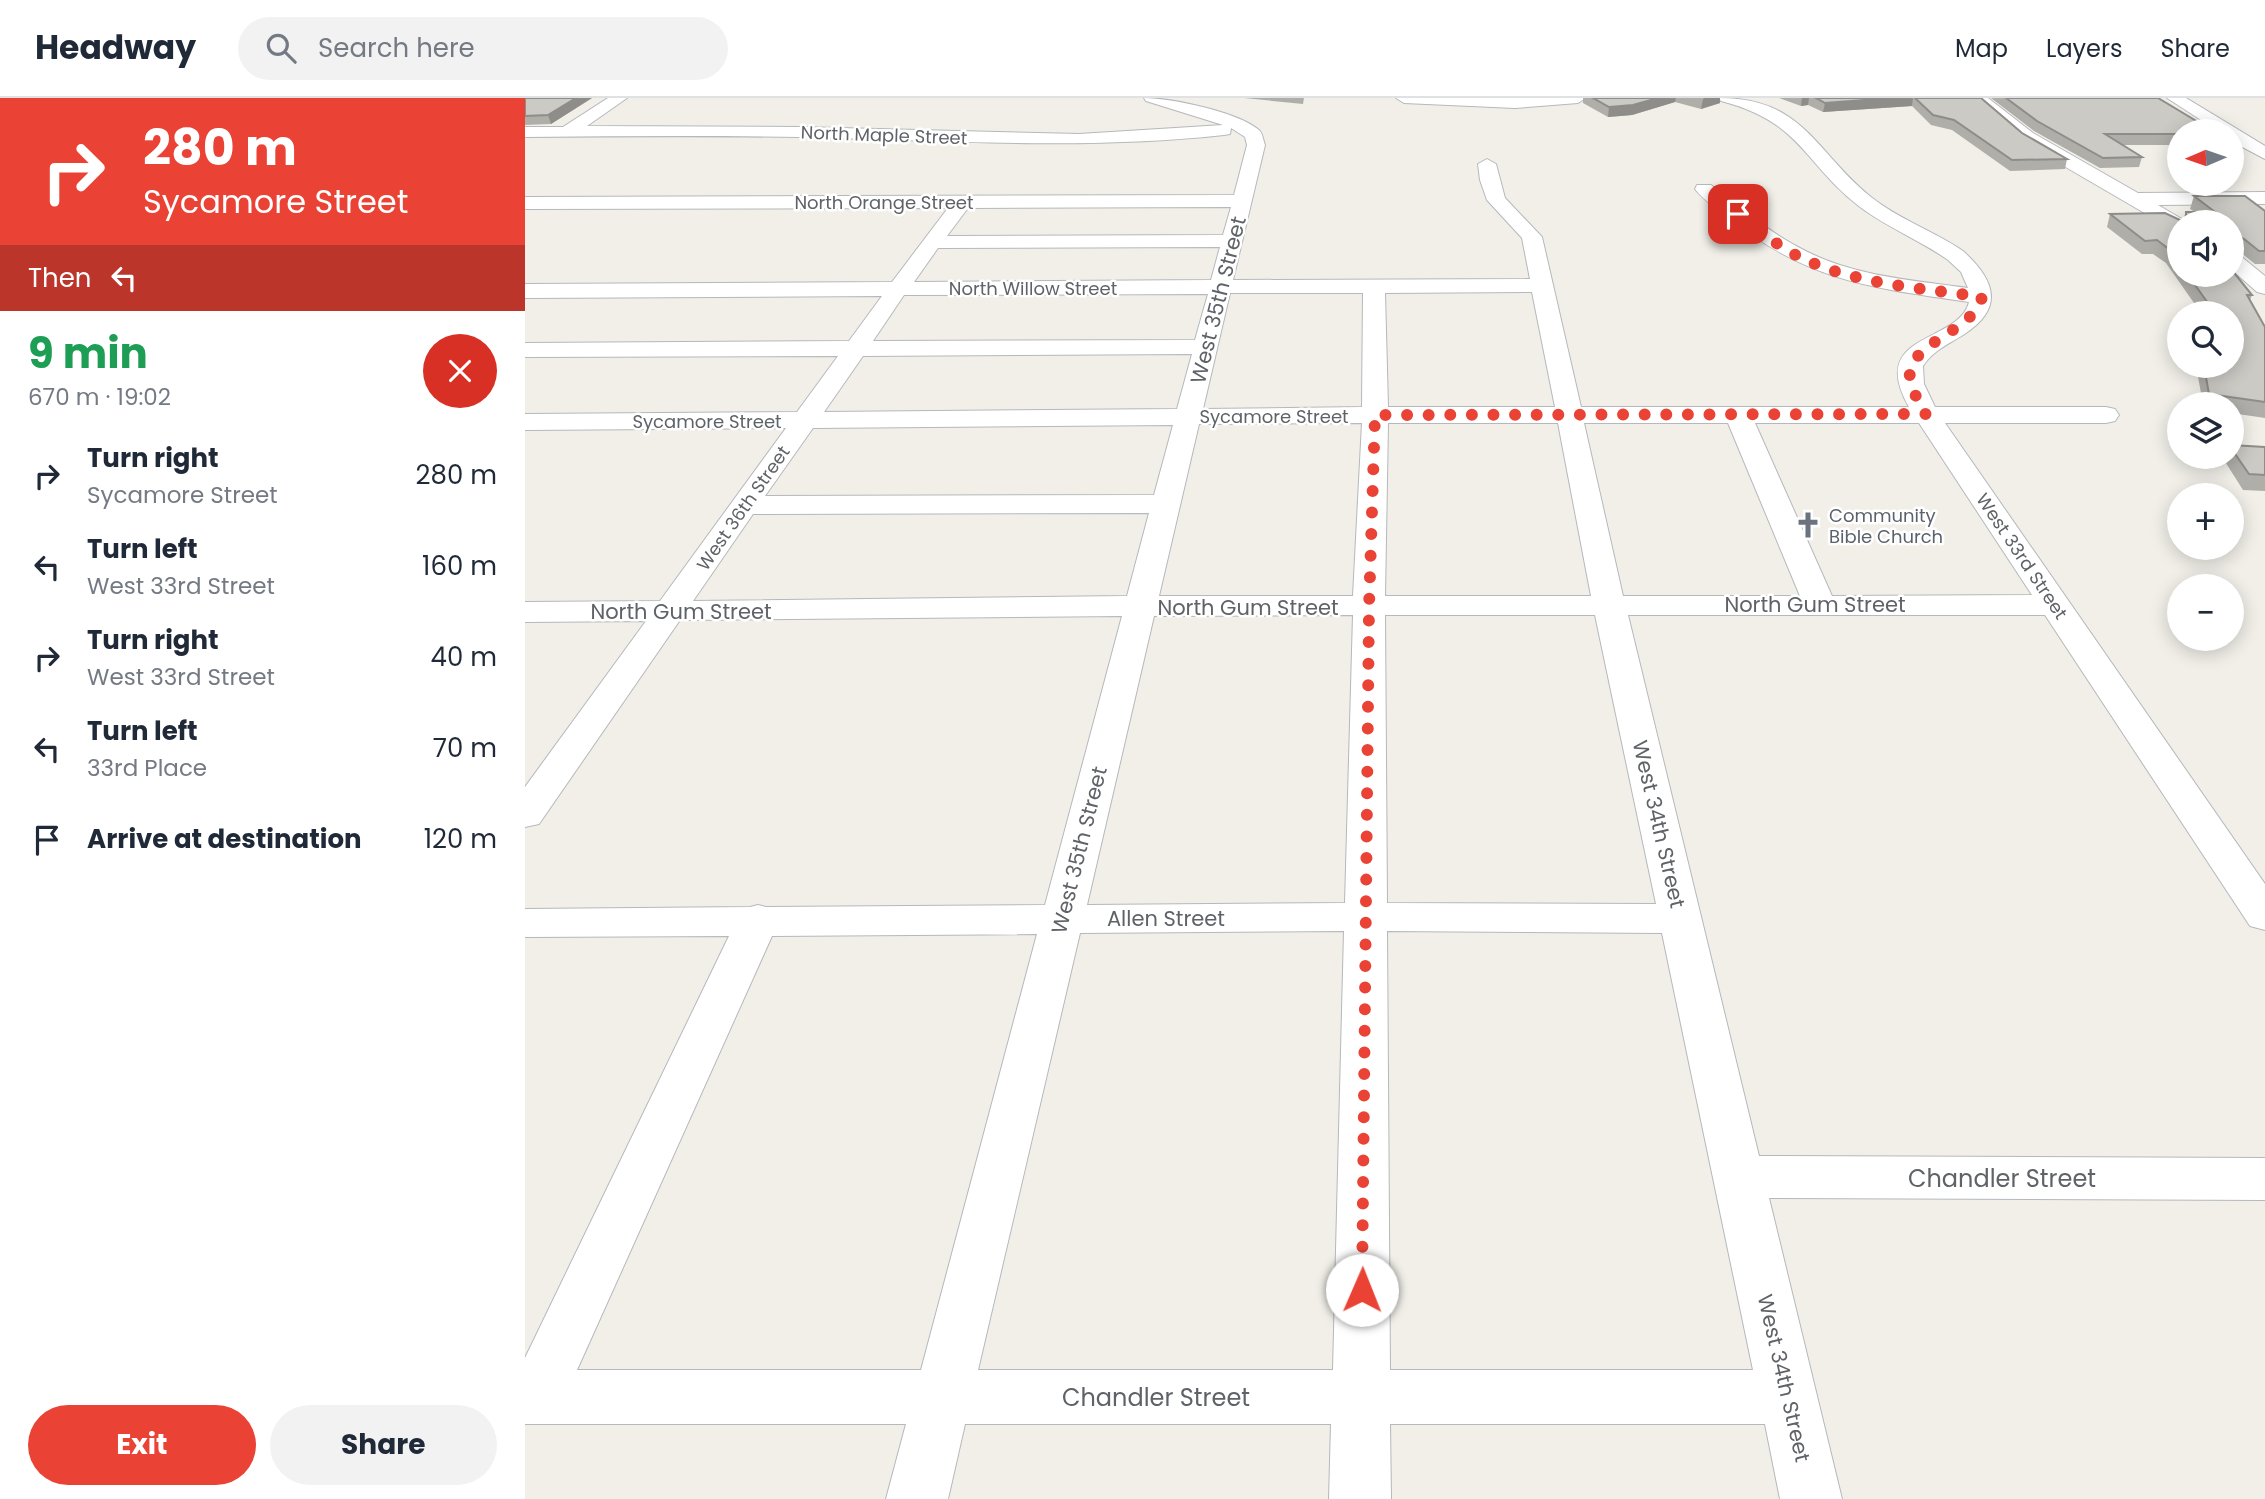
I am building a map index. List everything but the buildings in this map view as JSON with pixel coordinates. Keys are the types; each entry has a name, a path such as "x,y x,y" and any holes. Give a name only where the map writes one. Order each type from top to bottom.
{"street":[{"path":"543,147 619,98"},
{"path":"1151,98 1243,127"},
{"path":"1404,98 1515,103 1578,98"},
{"path":"1704,189 1772,240 1807,261 1847,274 1982,297 1979,282 1962,261 1856,195 1785,121 1762,109 1727,98"},
{"path":"1978,98 2027,137 2167,218"},
{"path":"2175,98 2209,119"},
{"name":"North Maple Street","path":"525,132 787,132 1031,139 1162,135 1243,127"},
{"name":"West 35th Street","path":"917,1499 1243,201 1256,140 1243,127"},
{"path":"2244,141 2265,154"},
{"name":"West 34th Street","path":"1487,164 1489,188 1495,200 1532,237 1609,605 1811,1499"},
{"path":"2133,199 2265,198"},
{"name":"North Orange Street","path":"525,203 1243,201"},
{"name":"West 36th Street","path":"525,815 962,202"},
{"path":"934,242 1233,241"},
{"path":"2244,269 2265,287"},
{"name":"North Willow Street","path":"525,291 1542,285"},
{"path":"1360,1499 1369,607 1375,415 1374,287"},
{"name":"West 33rd Street","path":"1982,297 1973,316 1920,353 1911,366 1909,378 1913,390 1926,414 2265,916"},
{"path":"525,350 1206,347"},
{"name":"Sycamore Street","path":"525,422 1375,415 2106,415"},
{"path":"1738,415 1819,603"},
{"path":"746,505 1167,504"},
{"name":"North Gum Street","path":"525,612 1141,606 1819,603 2055,605"},
{"path":"531,1397 758,919"},
{"name":"Allen Street","path":"525,923 758,919 1681,919"},
{"name":"Chandler Street","path":"1738,1177 2265,1179"},
{"name":"Chandler Street","path":"531,1397 1788,1397"}],"place":[{"name":"Community Bible Church","path":"1808,525"}],"route":[{"path":"1362,1290 1369,607 1375,415 1926,414 1909,378 1911,366 1920,353 1973,316 1982,297 1826,268 1793,253 1738,214"}]}
